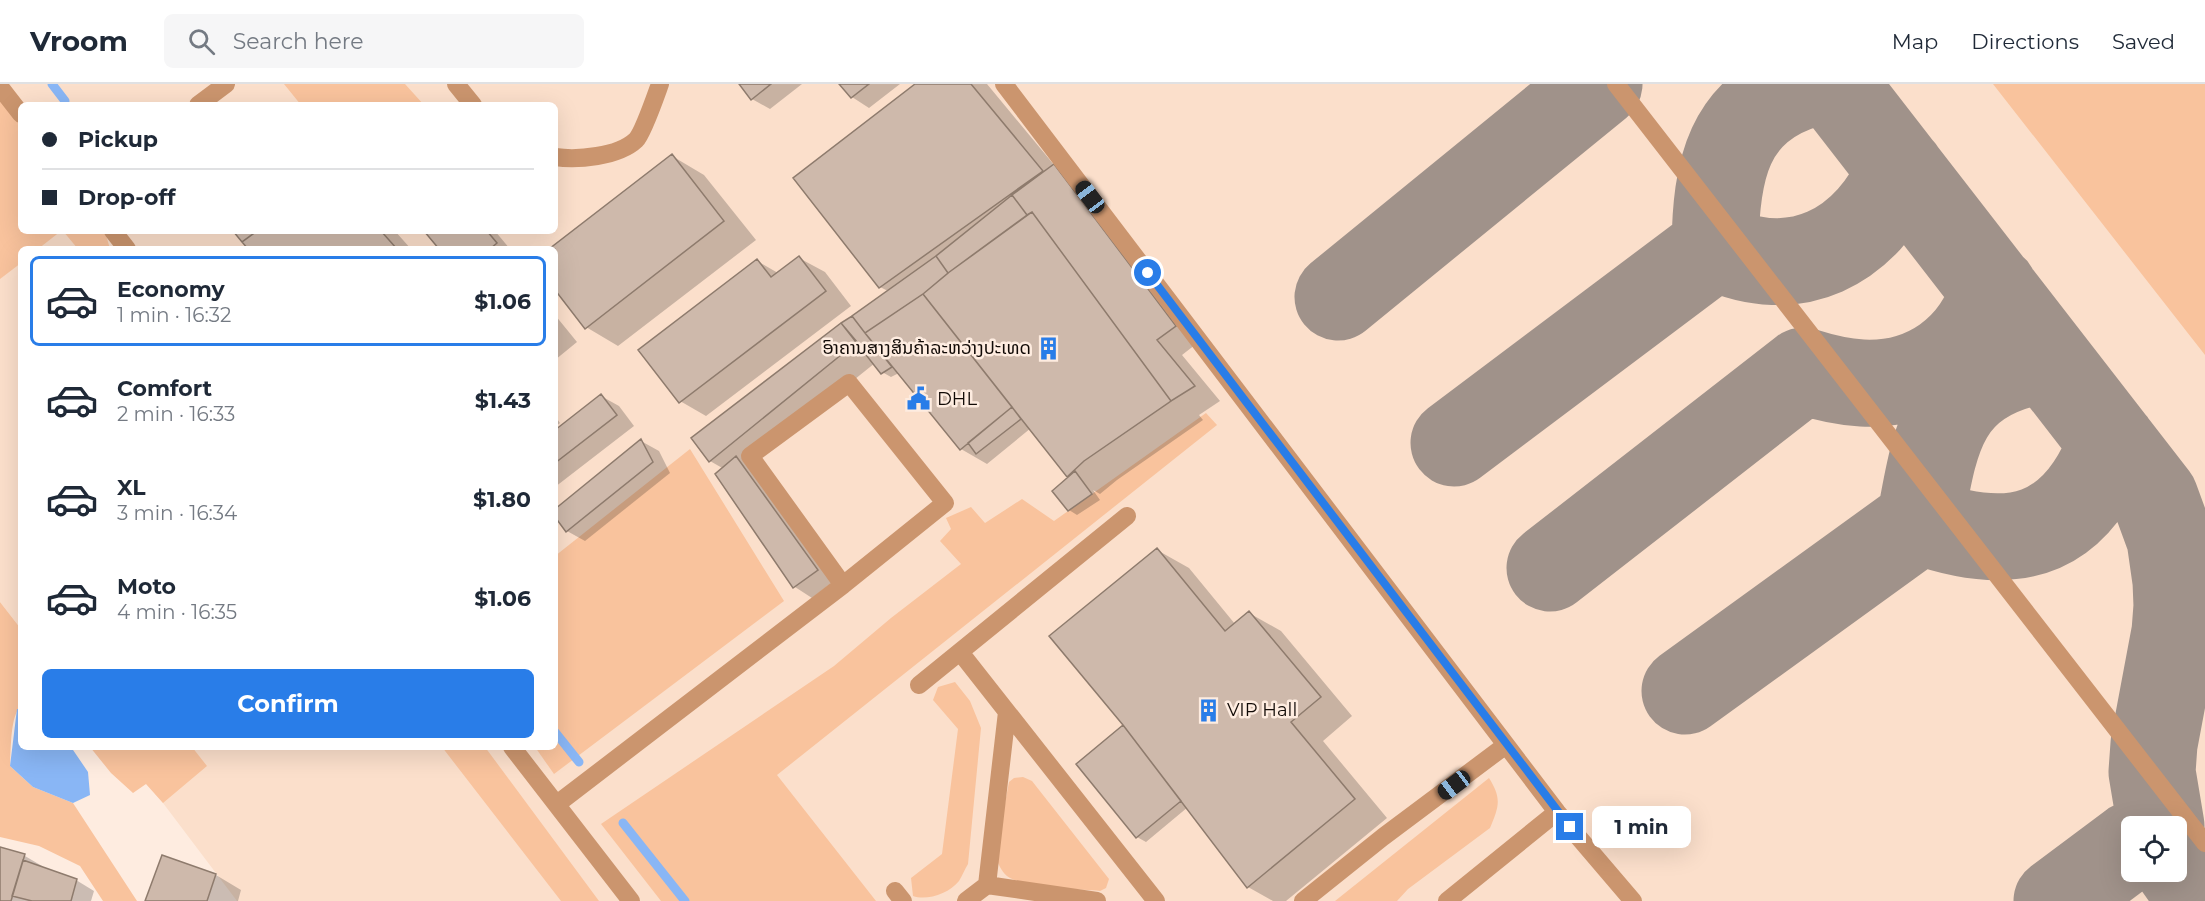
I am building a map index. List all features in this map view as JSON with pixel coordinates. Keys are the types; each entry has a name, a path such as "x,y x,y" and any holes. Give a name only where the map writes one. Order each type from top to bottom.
{"lane":[{"path":"202,102 226,84"},
{"path":"456,84 471,102"},
{"path":"558,157 571,159 597,156 636,140 660,84"},
{"path":"1004,84 1557,812 1633,901"},
{"path":"1616,84 2205,843"},
{"path":"0,87 18,110"},
{"path":"116,234 126,246"},
{"path":"557,804 843,585 945,502 849,382 750,456 843,585"},
{"path":"919,685 1128,516"},
{"path":"960,652 1156,901"},
{"path":"987,885 1007,711"},
{"path":"1303,901 1383,837 1506,745"},
{"path":"514,750 632,901"},
{"path":"1447,901 1557,812"},
{"path":"966,901 987,885 1096,901"}],"shaded area":[{"path":"0,84 2205,84 2205,901 237,901 163,803 117,750 558,750 558,246 18,246 18,625 0,602"},
{"path":"284,84 405,84 421,102 299,102"},
{"path":"1993,84 2205,84 2205,355"},
{"path":"0,99 18,122 18,234 57,234 42,246 18,246 18,265 0,279"},
{"path":"66,234 106,234 109,246 76,246"},
{"path":"1206,413 1217,425 777,775 876,901 661,901 601,824 834,666 961,564 940,541 951,529 946,518 971,507 985,523 1022,499 1054,521"},
{"path":"690,449 784,601 554,774 537,750 558,750 558,554"},
{"path":"0,602 18,625 18,710 13,725 10,766 33,787 73,803 137,901 103,901 80,866 39,846 0,837"},
{"path":"955,682 970,701 981,728 968,864 955,886 943,893 924,898 913,896 911,878 942,854 958,729 933,700 938,687"},
{"path":"92,750 194,750 207,766 163,803 146,784 133,793 111,773"},
{"path":"444,750 487,750 599,901 561,901"},
{"path":"1023,777 1032,781 1109,879 1106,888 1100,891 1066,889 1025,883 1014,880 1003,872 995,856 1009,782 1014,778"},
{"path":"1489,778 1496,792 1498,803 1490,828 1408,889 1397,901 1335,901"}],"water":[{"path":"18,709 18,750 73,750 88,772 90,795 73,803 33,787 10,766"}],"building":[{"path":"739,84 771,84 751,100"},
{"path":"839,84 869,84 851,98"},
{"path":"915,84 971,84 1043,171 879,288 793,178"},
{"path":"672,154 724,221 585,329 558,294 558,246 553,246"},
{"path":"1054,164 1176,326 1157,340 1195,386 1171,401 1032,212 1027,215 1012,195"},
{"path":"1012,195 1027,215 948,273 936,256"},
{"name":"ົອາຄານສາງສິນຄ້າລະຫວ່າງປະເທດ","path":"1032,212 1171,401 1084,461 1067,477 923,294"},
{"path":"235,234 253,234 242,242"},
{"path":"253,234 384,234 394,246 245,246 242,242"},
{"path":"426,234 490,234 497,243 494,246 436,246"},
{"path":"799,256 826,291 679,403 638,350 757,259 771,277"},
{"path":"936,256 948,273 923,294 865,333 852,316"},
{"path":"923,294 1012,407 960,450 865,333"},
{"path":"852,316 892,367 881,374 841,323"},
{"path":"841,323 857,342 709,462 691,438"},
{"path":"601,394 617,415 558,461 558,428"},
{"path":"1012,407 1021,419 976,454 968,443"},
{"path":"641,439 653,462 566,532 558,521 558,507"},
{"path":"736,456 818,570 793,588 715,474"},
{"path":"1075,471 1092,494 1068,511 1052,491"},
{"name":"VIP Hall","path":"1157,548 1225,631 1249,611 1321,697 1291,722 1355,799 1247,888 1123,725 1049,636"},
{"path":"1123,725 1181,801 1136,838 1076,764"},
{"path":"0,847 25,854 11,901 0,901"},
{"path":"162,855 216,874 207,901 145,901"},
{"path":"23,860 77,879 71,901 32,901 12,896"}],"waterway":[{"path":"52,84 65,101"},
{"path":"558,736 579,762"},
{"path":"623,823 685,901"}],"taxiway":[{"path":"1338,297 1599,84"},
{"path":"1715,247 1716,219 1724,168 1743,126 1759,109 1781,95 1808,84"},
{"path":"1834,84 2155,498 2170,539 2176,581 2205,619"},
{"path":"1454,443 1715,247 1745,258 1773,262 1800,259 1825,252 1848,238 1868,220 1886,197 1901,170"},
{"path":"1550,568 1803,371 1847,382 1885,382 1927,371 1945,360 1975,330 1986,311 1994,289"},
{"path":"1920,521 1938,441 1948,419 1961,400 1978,384 2002,372 2032,362"},
{"path":"1685,691 1920,521 1953,531 1984,536 2011,536 2037,530 2059,518 2079,500 2097,475 2112,442"},
{"path":"2159,816 2152,772 2154,744 2175,632 2176,581"},
{"path":"2057,901 2121,853"},
{"path":"2187,880 2202,901"}],"place":[{"name":"ົອາຄານສາງສິນຄ້າລະຫວ່າງປະເທດ","path":"1049,348"},
{"name":"DHL","path":"919,399"},
{"name":"VIP Hall","path":"1209,710"}],"route":[{"path":"1148,273 1570,827"}]}
